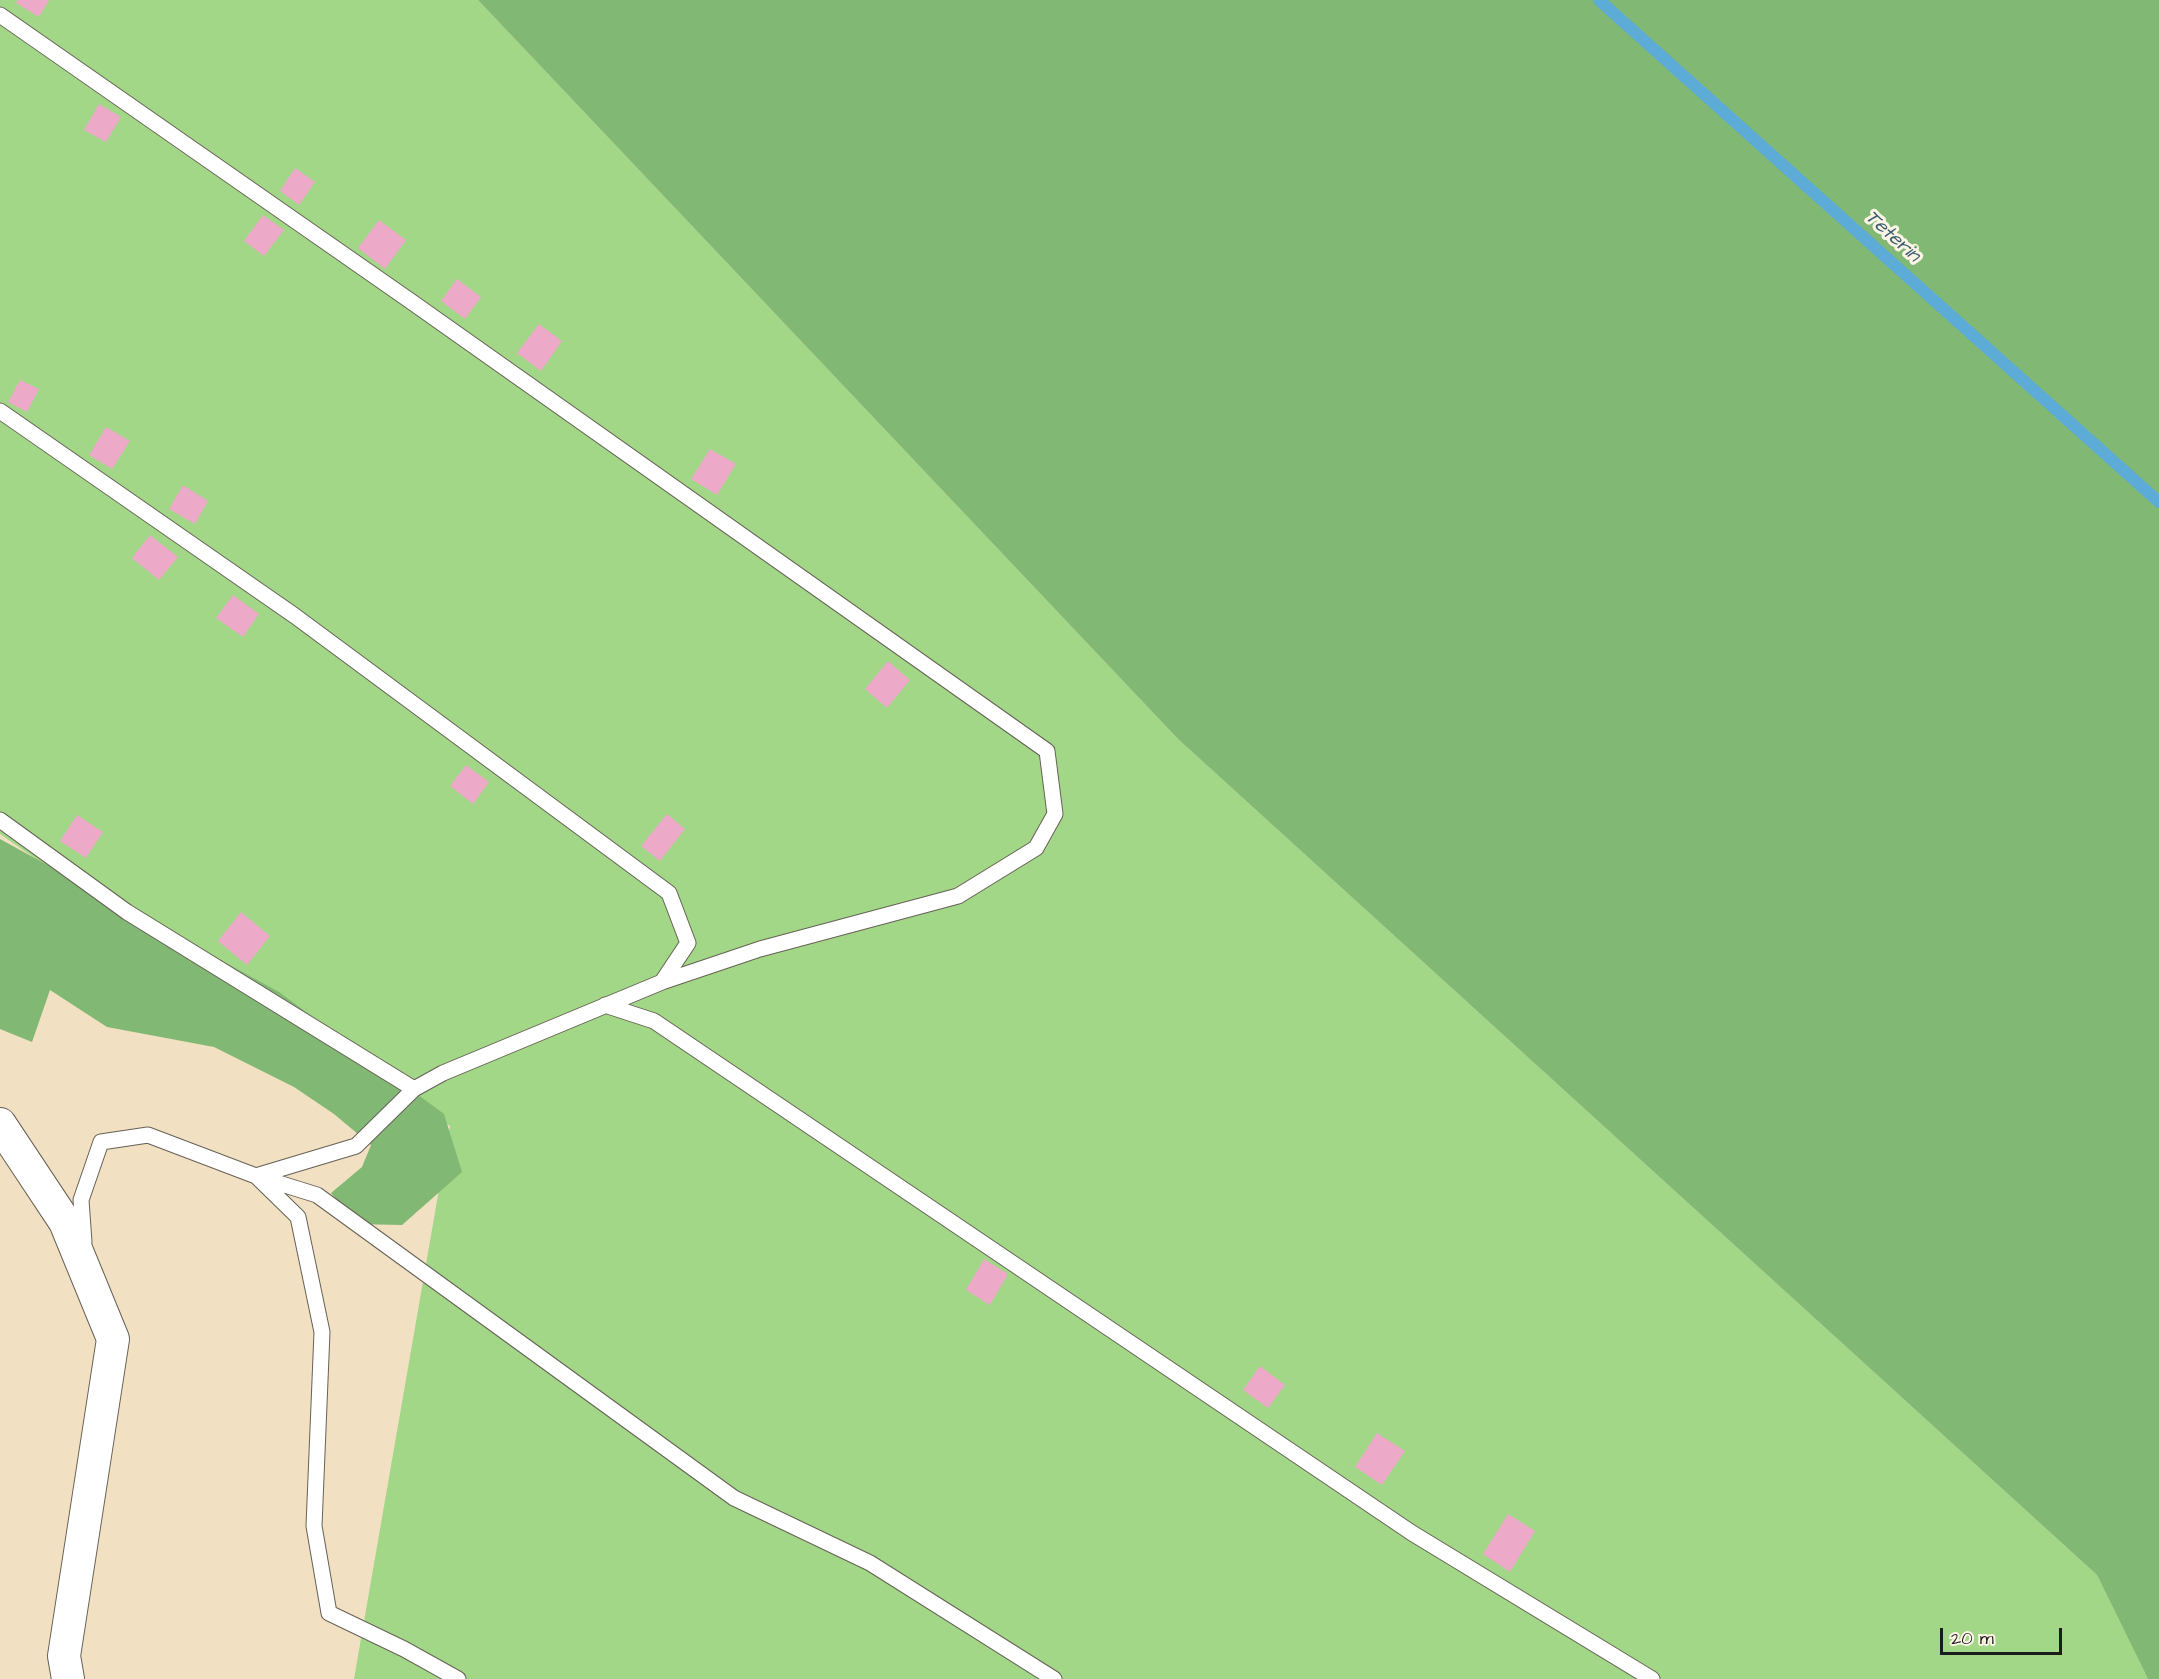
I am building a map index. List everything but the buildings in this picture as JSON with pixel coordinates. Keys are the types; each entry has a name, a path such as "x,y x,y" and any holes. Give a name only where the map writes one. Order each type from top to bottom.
{"street":[{"path":"0,1124 65,1222 113,1339 64,1656 68,1679"}],"lane":[{"path":"0,15 1047,751 1055,814 1036,848 958,896 760,949 662,982 443,1073 414,1089 356,1146 256,1176"},
{"path":"0,411 295,616 669,893 688,943 662,982"},
{"path":"0,820 127,912 414,1089"},
{"path":"605,1005 654,1021 1412,1533 1652,1679"},
{"path":"86,1273 81,1200 101,1142 148,1135 256,1176 317,1195 734,1498 870,1563 1054,1679"},
{"path":"256,1176 298,1217 322,1332 314,1526 329,1613 404,1649 458,1679"}],"green space":[{"path":"0,0 478,0 1178,739 2097,1575 2148,1679 354,1679 450,1126 140,931 0,834"},
{"path":"478,0 2159,0 2159,1679 2148,1679 2097,1575 1178,739"},
{"path":"0,839 279,992 444,1114 462,1172 402,1225 355,1224 331,1193 362,1167 371,1145 334,1114 294,1087 214,1047 107,1027 50,990 32,1042 0,1029"}],"waterway":[{"name":"Teterin","path":"1599,0 2159,502"}]}
